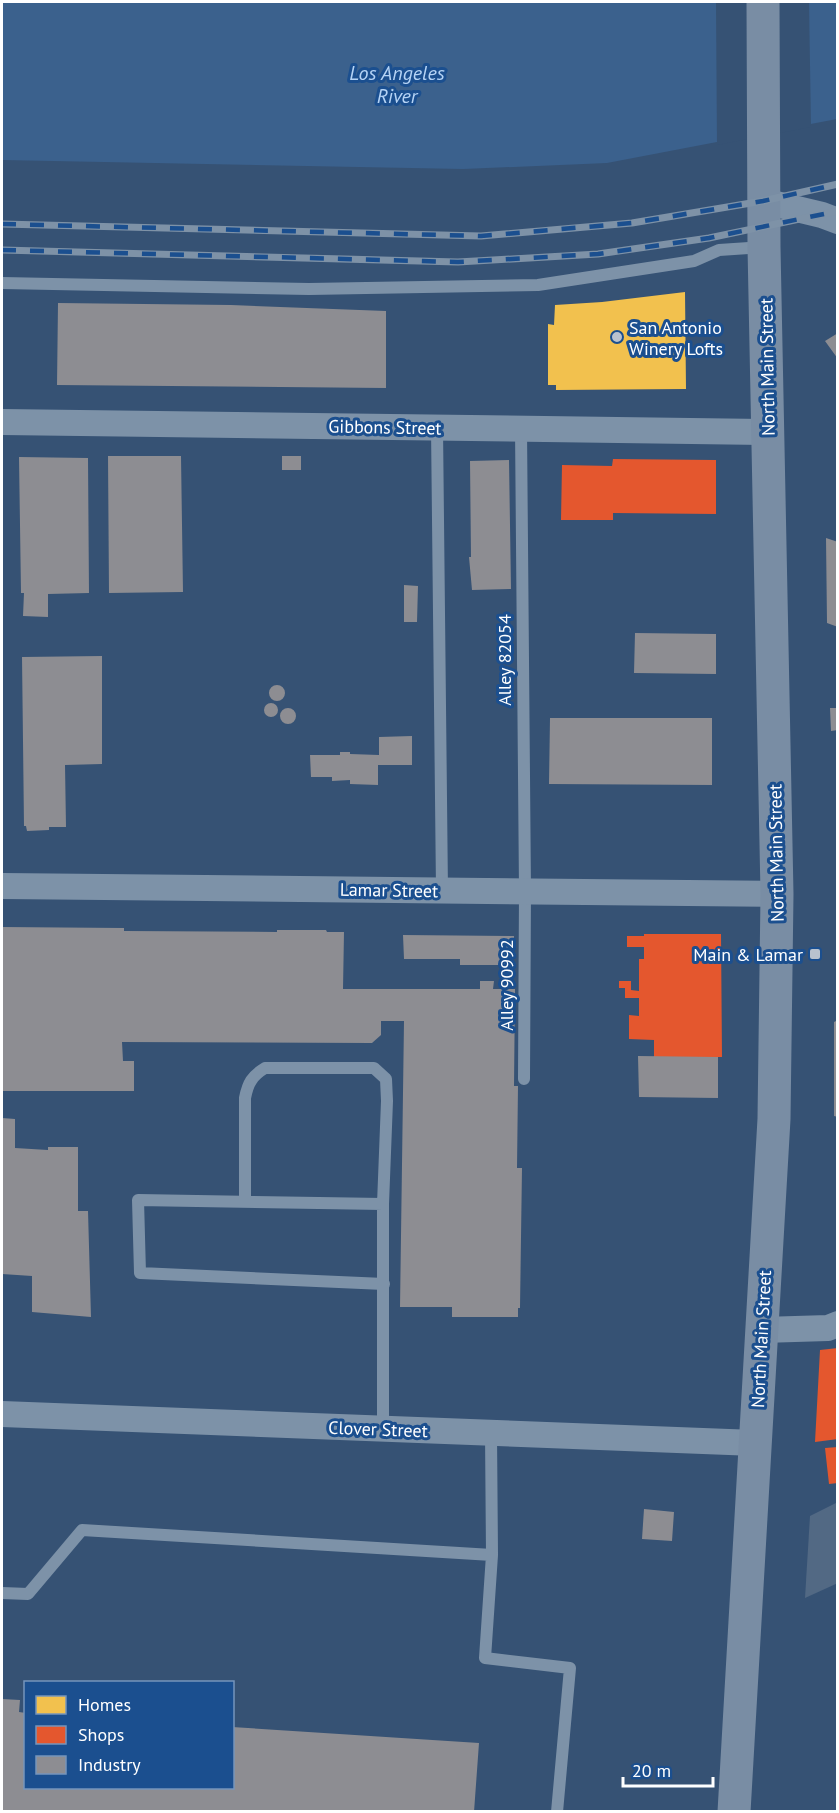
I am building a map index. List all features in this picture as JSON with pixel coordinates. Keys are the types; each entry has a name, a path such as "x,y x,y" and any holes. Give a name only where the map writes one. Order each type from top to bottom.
{"main road":[{"name":"North Main Street","path":"734,1812 774,1119 777,894 763,190 763,2"}],"street":[{"path":"763,190 837,221"},
{"name":"Gibbons Street","path":"2,422 768,432"},
{"name":"Lamar Street","path":"2,886 777,894"},
{"path":"762,1330 828,1328 837,1324"},
{"name":"Clover Street","path":"2,1414 755,1443"}],"lane":[{"path":"2,283 309,289 538,285 694,261 719,250 764,247"},
{"path":"436,427 442,891"},
{"name":"Alley 82054","path":"520,428 525,891"},
{"name":"Alley 90992","path":"524,1079 525,891"},
{"path":"245,1202 245,1098 247,1085 255,1074 266,1068 374,1068 386,1078 383,1204 383,1429"},
{"path":"383,1204 138,1200 140,1273 384,1284"},
{"path":"491,1433 492,1555 485,1658 570,1668 557,1812"},
{"path":"2,1593 28,1594 82,1530 492,1555"}],"water":[{"name":"Los Angeles River","path":"2,2 837,2 837,119 607,163 463,169 2,160"}],"pier":[{"path":"716,2 809,2 811,127 717,145"}],"building: Homes":[{"name":"San Antonio Winery Lofts","path":"685,292 686,389 556,390 556,385 548,385 548,324 554,325 555,305"}],"building: Shops":[{"path":"613,459 716,460 716,514 613,513 613,520 561,520 562,465 612,466"},
{"path":"644,934 721,934 722,1057 654,1057 654,1040 629,1039 629,1015 639,1016 639,998 625,998 625,988 619,988 619,981 631,981 631,990 639,991 639,959 644,959 644,947 627,947 627,936 644,936"},
{"path":"838,1348 838,1439 815,1442 820,1350"},
{"path":"838,1447 838,1483 829,1484 825,1448"}],"building: Industry":[{"path":"58,303 231,305 386,311 386,388 57,385"},
{"path":"838,333 838,359 825,341"},
{"path":"108,456 181,456 183,592 109,593"},
{"path":"282,456 301,456 301,470 282,470"},
{"path":"19,457 88,458 89,593 48,594 48,617 23,616"},
{"path":"509,460 511,589 472,590 469,557 471,557 470,461"},
{"path":"826,538 838,542 838,627 827,623"},
{"path":"404,585 418,586 417,622 404,622"},
{"path":"635,633 716,634 716,674 634,673"},
{"path":"102,656 102,764 65,765 66,827 27,831 24,826 22,657"},
{"path":"274,685 280,685 285,693 283,699 274,701 269,696 269,690"},
{"path":"271,703 276,705 278,710 276,715 271,717 266,715 264,710 266,705"},
{"path":"288,708 296,716 288,724 280,716"},
{"path":"830,708 838,708 838,730 831,731"},
{"path":"550,718 712,718 712,785 549,784"},
{"path":"412,736 412,765 378,765 378,785 350,784 350,780 332,781 332,777 311,777 310,755 340,755 340,752 350,752 350,754 379,755 379,737"},
{"path":"2,927 124,928 124,931 326,930 327,932 344,932 343,989 480,989 480,981 494,981 493,989 515,989 514,1086 518,1086 517,1168 522,1168 518,1317 452,1317 452,1307 400,1307 404,1021 381,1021 381,1035 372,1043 122,1042 123,1061 134,1061 134,1091 2,1091"},
{"path":"403,935 514,936 512,965 460,965 460,959 404,959"},
{"path":"838,1020 838,1117 834,1116 834,1022"},
{"path":"638,1056 718,1057 718,1098 639,1097"},
{"path":"2,1118 15,1119 15,1148 48,1150 48,1147 78,1147 78,1211 88,1211 91,1317 32,1312 32,1276 2,1274"},
{"path":"644,1509 674,1512 672,1541 642,1539"},
{"path":"2,1699 20,1700 19,1712 24,1713 24,1789 234,1789 234,1727 479,1743 474,1812 2,1812"}],"building: Other":[{"path":"838,1502 838,1583 805,1598 810,1516"}],"railway":[{"path":"2,224 481,236 632,223 763,201 838,184"},
{"path":"2,250 458,262 598,254 709,238 838,211"}],"place":[{"name":"San Antonio Winery Lofts","path":"617,337"},
{"name":"Main & Lamar","path":"815,954"}]}
